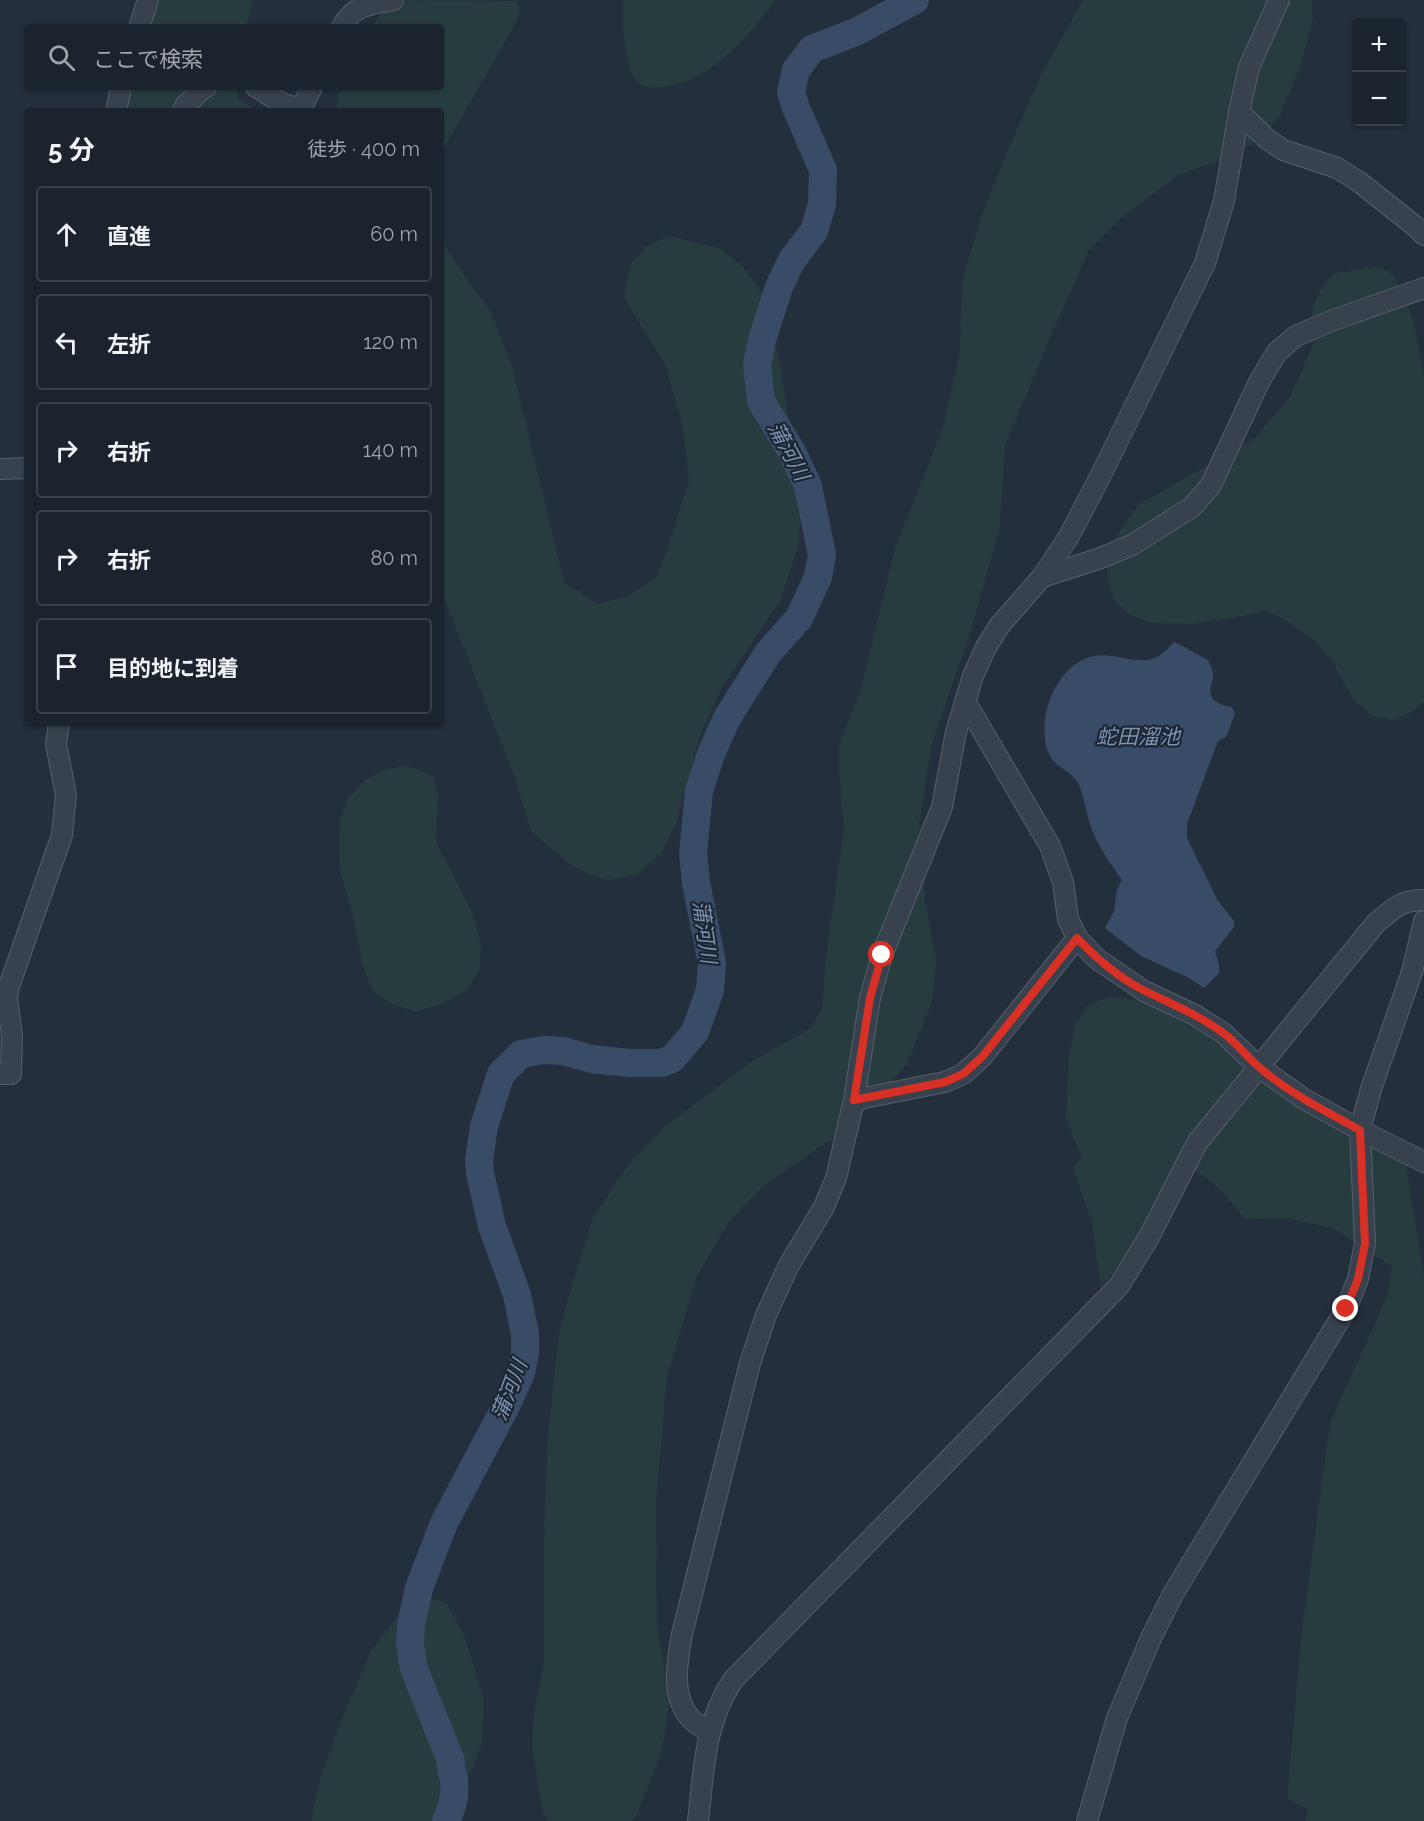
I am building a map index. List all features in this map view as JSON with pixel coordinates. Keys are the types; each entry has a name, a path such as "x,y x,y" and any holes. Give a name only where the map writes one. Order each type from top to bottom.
{"street":[{"path":"140,24 148,0"},
{"path":"344,24 350,14 359,7 393,0"},
{"path":"709,1731 694,1722 685,1711 678,1688 677,1664 682,1634 750,1363 766,1315 789,1266 824,1207 836,1178 854,1100 870,998 882,955 942,807 956,732 973,676 986,647 1000,625 1042,577 1068,538 1205,263 1224,201 1249,67 1279,0"},
{"path":"117,108 120,90"},
{"path":"185,108 202,90"},
{"path":"260,90 280,103 293,108 302,107 310,90"},
{"path":"1239,112 1267,139 1283,150 1336,168 1358,181 1421,227"},
{"path":"1042,577 1098,559 1132,545 1192,507 1211,485 1260,382 1277,352 1296,336 1328,322 1424,288"},
{"path":"0,469 24,468"},
{"path":"965,702 1050,846 1062,882 1068,919 1077,938 1097,959 1144,990 1195,1015 1223,1033 1260,1068 1304,1100 1424,1161"},
{"path":"0,1074 10,1074 12,1035 7,998 9,986 62,835 66,795 56,744 59,726"},
{"path":"698,1821 709,1731 723,1695 733,1680 1119,1286 1149,1237 1197,1143 1376,923 1395,907 1410,900 1424,900"},
{"path":"1087,1821 1117,1718 1151,1638 1173,1594 1346,1309 1358,1279 1365,1244 1360,1130 1371,1089 1412,972 1424,921"},
{"path":"854,1100 945,1082 963,1074 982,1057 1077,938"}],"green space":[{"path":"149,0 253,0 247,24 145,24"},
{"path":"403,0 518,1 520,12 513,28 444,148 444,108 336,108 340,90 444,90 444,24 373,24 382,13"},
{"path":"623,0 776,0 741,42 712,67 680,84 656,87 639,83 632,74 626,54"},
{"path":"1083,0 1312,0 1313,19 1300,67 1280,115 1265,134 1236,155 1178,175 1121,218 1089,250 1056,324 1005,445 1000,527 971,630 932,744 919,823 925,901 936,959 932,1002 907,1064 852,1125 762,1187 728,1223 696,1278 667,1377 656,1502 657,1624 670,1699 662,1751 637,1815 632,1821 548,1821 543,1812 532,1746 534,1712 544,1661 544,1537 548,1434 559,1333 576,1271 593,1218 628,1165 664,1127 754,1060 810,1029 822,1009 827,949 844,829 839,775 839,744 861,689 895,548 944,424 959,356 963,278 982,214 1041,75"},
{"path":"129,90 238,90 238,99 253,108 125,108"},
{"path":"669,236 720,248 744,268 764,296 780,364 799,487 800,541 781,599 720,691 700,736 677,821 662,852 637,875 608,880 588,874 571,865 531,831 514,775 444,598 444,242 455,262 491,312 512,366 564,582 598,604 626,597 656,578 667,551 689,480 683,428 666,366 624,298 631,264 646,247"},
{"path":"1379,266 1394,276 1413,319 1424,375 1424,702 1395,720 1374,717 1354,701 1331,659 1314,640 1282,618 1266,611 1191,624 1151,623 1129,614 1114,600 1107,578 1109,547 1138,505 1255,438 1290,397 1313,344 1312,309 1319,293 1332,274"},
{"path":"404,766 418,769 433,777 438,792 436,842 472,912 481,944 480,969 467,990 443,1003 415,1012 390,1003 374,992 364,970 353,916 339,867 340,820 348,799 364,781 384,770"},
{"path":"1108,997 1143,1001 1192,1025 1319,1118 1405,1158 1424,1277 1424,1821 1305,1821 1308,1809 1287,1799 1302,1629 1330,1423 1386,1299 1392,1267 1335,1229 1287,1218 1245,1219 1209,1180 1180,1165 1139,1239 1101,1288 1092,1222 1073,1168 1082,1157 1066,1119 1069,1056 1075,1024 1087,1006"},
{"path":"430,1597 447,1604 464,1635 484,1699 482,1743 468,1779 452,1805 432,1821 312,1821 321,1776 370,1653 402,1610 423,1598"}],"water":[{"name":"蛇田溜池","path":"1174,642 1208,660 1213,673 1210,690 1212,698 1223,705 1232,707 1235,714 1226,737 1218,741 1187,824 1187,838 1218,901 1234,921 1234,927 1215,951 1219,973 1204,988 1189,978 1141,956 1105,928 1114,911 1117,890 1122,880 1095,837 1077,781 1050,756 1044,728 1050,698 1057,684 1077,663 1098,655 1150,660"}],"waterway":[{"name":"蒲河川","path":"446,1821 452,1807 454,1792 451,1761 414,1669 410,1645 411,1625 419,1588 444,1523 507,1404 521,1373 525,1353 525,1334 517,1295 492,1226 480,1173 479,1160 484,1126 501,1074 521,1054 544,1050 563,1051 592,1059 629,1063 661,1063 672,1059 695,1032 710,990 712,963 696,883 693,853 699,791 711,754 727,718 768,653 799,618 818,577 822,555 808,486 793,454 761,401 757,365 762,340 779,287 792,260 814,231 822,204 823,170 791,92 796,70 812,49 858,31 915,0"}],"route":[{"path":"882,955 870,998 854,1100 945,1082 963,1074 982,1057 1077,938 1097,959 1122,977 1195,1015 1223,1033 1260,1068 1304,1100 1360,1130 1365,1244 1358,1279 1346,1309"}]}
